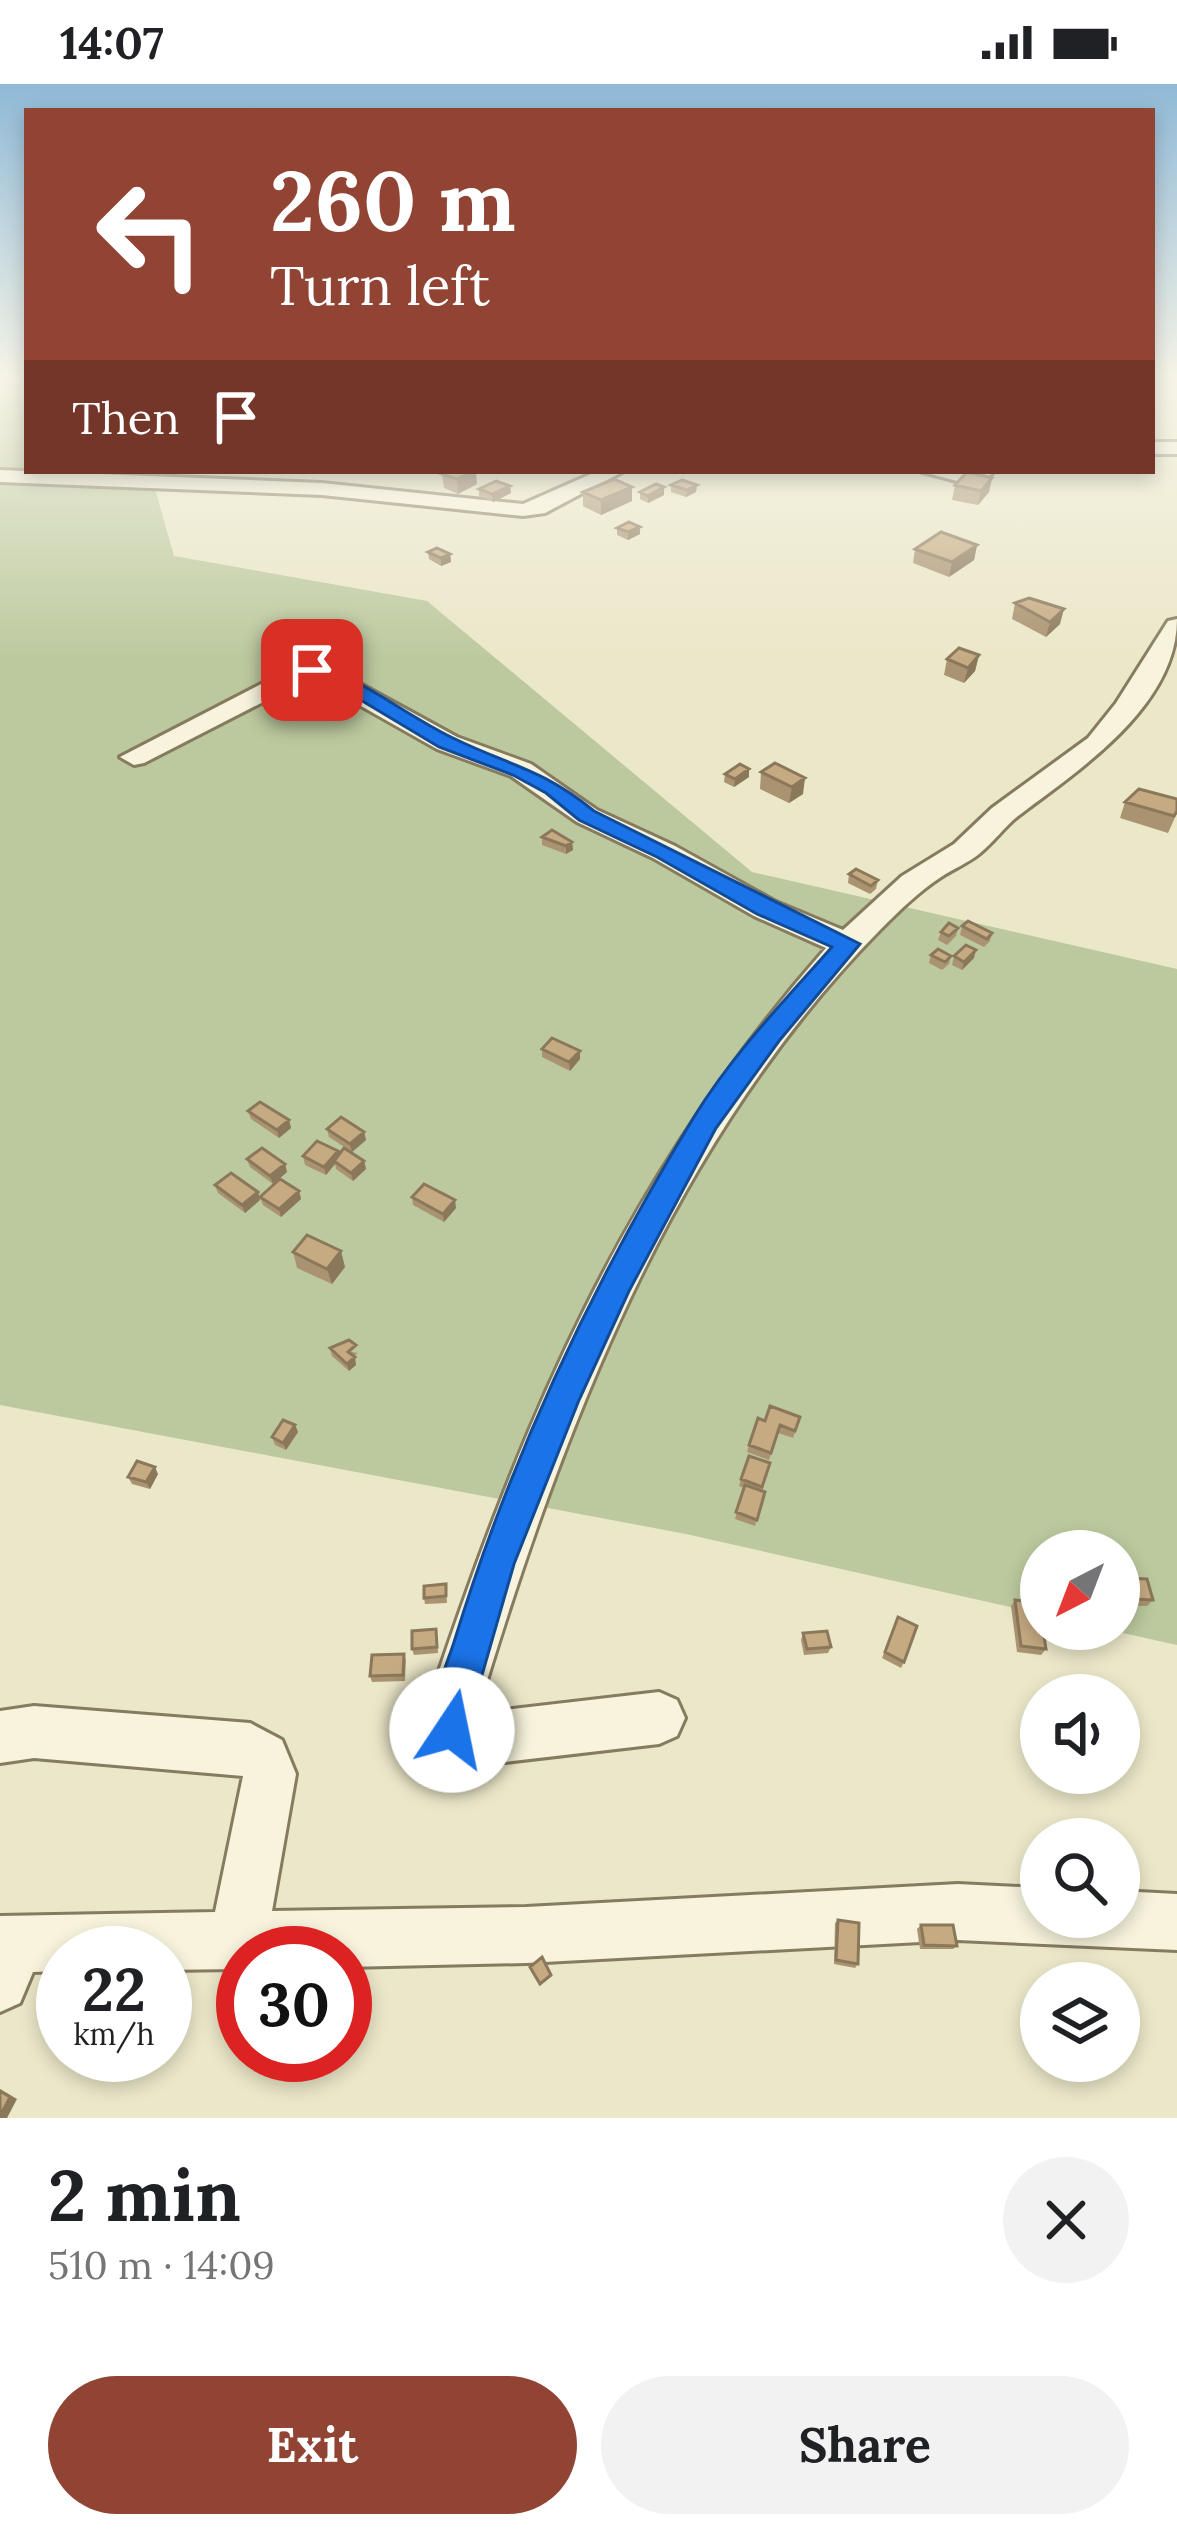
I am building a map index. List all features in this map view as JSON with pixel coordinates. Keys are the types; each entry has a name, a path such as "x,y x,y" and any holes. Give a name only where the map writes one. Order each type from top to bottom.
{"street":[{"path":"0,476 300,487 523,510 537,508 608,474"},
{"path":"943,474 976,481 982,474"},
{"path":"659,1718 469,1740 452,1730 452,1713 496,1564 562,1400 616,1286 706,1121 770,1034 848,944 935,867 962,854 1006,812 1107,734 1142,691 1177,626"},
{"path":"134,758 302,673 320,672 447,743 521,770 554,788 586,815 765,909 848,944"},
{"path":"0,1737 34,1732 250,1749 263,1759 270,1774 241,1926"},
{"path":"372,1938 526,1935 935,1912 1020,1915"},
{"path":"1140,1921 1177,1922"},
{"path":"5,1958 216,1943"}],"green space":[{"path":"0,470 151,474 174,556 427,601 752,872 1177,969 1177,1645 1140,1637 1140,1530 1020,1530 1020,1609 686,1534 0,1405"}],"building":[{"path":"965,474 992,478 981,491 955,485"},
{"path":"614,479 632,487 601,500 583,492"},
{"path":"682,480 697,485 687,490 671,485"},
{"path":"496,481 510,486 492,494 479,489"},
{"path":"656,484 664,487 648,496 640,492"},
{"path":"629,522 640,527 628,532 617,528"},
{"path":"941,532 977,545 952,562 915,549"},
{"path":"437,548 450,554 441,558 428,552"},
{"path":"1029,598 1064,609 1050,622 1015,603"},
{"path":"959,648 979,655 968,668 947,659"},
{"path":"303,668 334,682 323,688 294,672"},
{"path":"289,673 314,689 306,693 275,680"},
{"path":"775,763 805,778 792,787 761,772"},
{"path":"740,764 749,769 735,779 725,774"},
{"path":"1139,789 1177,799 1174,816 1125,802"},
{"path":"552,830 572,842 566,846 542,837"},
{"path":"856,869 878,880 871,886 849,874"},
{"path":"968,921 992,933 987,939 962,926"},
{"path":"949,923 958,928 949,936 941,932"},
{"path":"966,945 976,950 964,962 954,956"},
{"path":"938,949 951,956 945,962 931,955"},
{"path":"552,1038 580,1051 569,1062 542,1049"},
{"path":"260,1102 289,1120 277,1130 248,1111"},
{"path":"341,1117 364,1132 350,1144 327,1129"},
{"path":"317,1141 338,1151 324,1167 303,1156"},
{"path":"262,1148 285,1164 270,1176 247,1159"},
{"path":"344,1148 364,1161 351,1173 334,1161"},
{"path":"231,1173 258,1192 242,1205 215,1185"},
{"path":"280,1179 299,1191 279,1209 260,1197"},
{"path":"424,1184 455,1200 443,1214 412,1197"},
{"path":"307,1235 341,1251 327,1269 293,1252"},
{"path":"349,1340 356,1345 348,1352 355,1357 347,1364 330,1348"},
{"path":"770,1406 800,1417 795,1431 780,1425 771,1453 749,1445 758,1418 765,1421"},
{"path":"283,1420 295,1425 283,1443 272,1437"},
{"path":"749,1456 770,1463 762,1487 741,1479"},
{"path":"137,1461 155,1467 146,1482 128,1477"},
{"path":"745,1485 765,1492 757,1520 736,1512"},
{"path":"1140,1579 1147,1579 1153,1600 1140,1599"},
{"path":"446,1584 446,1596 424,1598 424,1586"},
{"path":"1015,1600 1020,1601 1020,1638"},
{"path":"898,1617 917,1626 904,1662 885,1652"},
{"path":"436,1629 437,1647 412,1649 412,1631"},
{"path":"827,1631 831,1647 807,1649 803,1633"},
{"path":"404,1654 403,1675 370,1676 372,1655"},
{"path":"838,1920 859,1923 858,1964 836,1960"},
{"path":"921,1925 953,1925 957,1946 924,1945"},
{"path":"542,1957 551,1975 540,1984 530,1967"},
{"path":"0,2091 10,2097 0,2116"}],"route":[{"path":"312,670 351,686 447,743 521,770 554,788 586,815 765,909 848,944 770,1034 706,1121 616,1286 562,1400 496,1564 452,1713 452,1730"}]}
